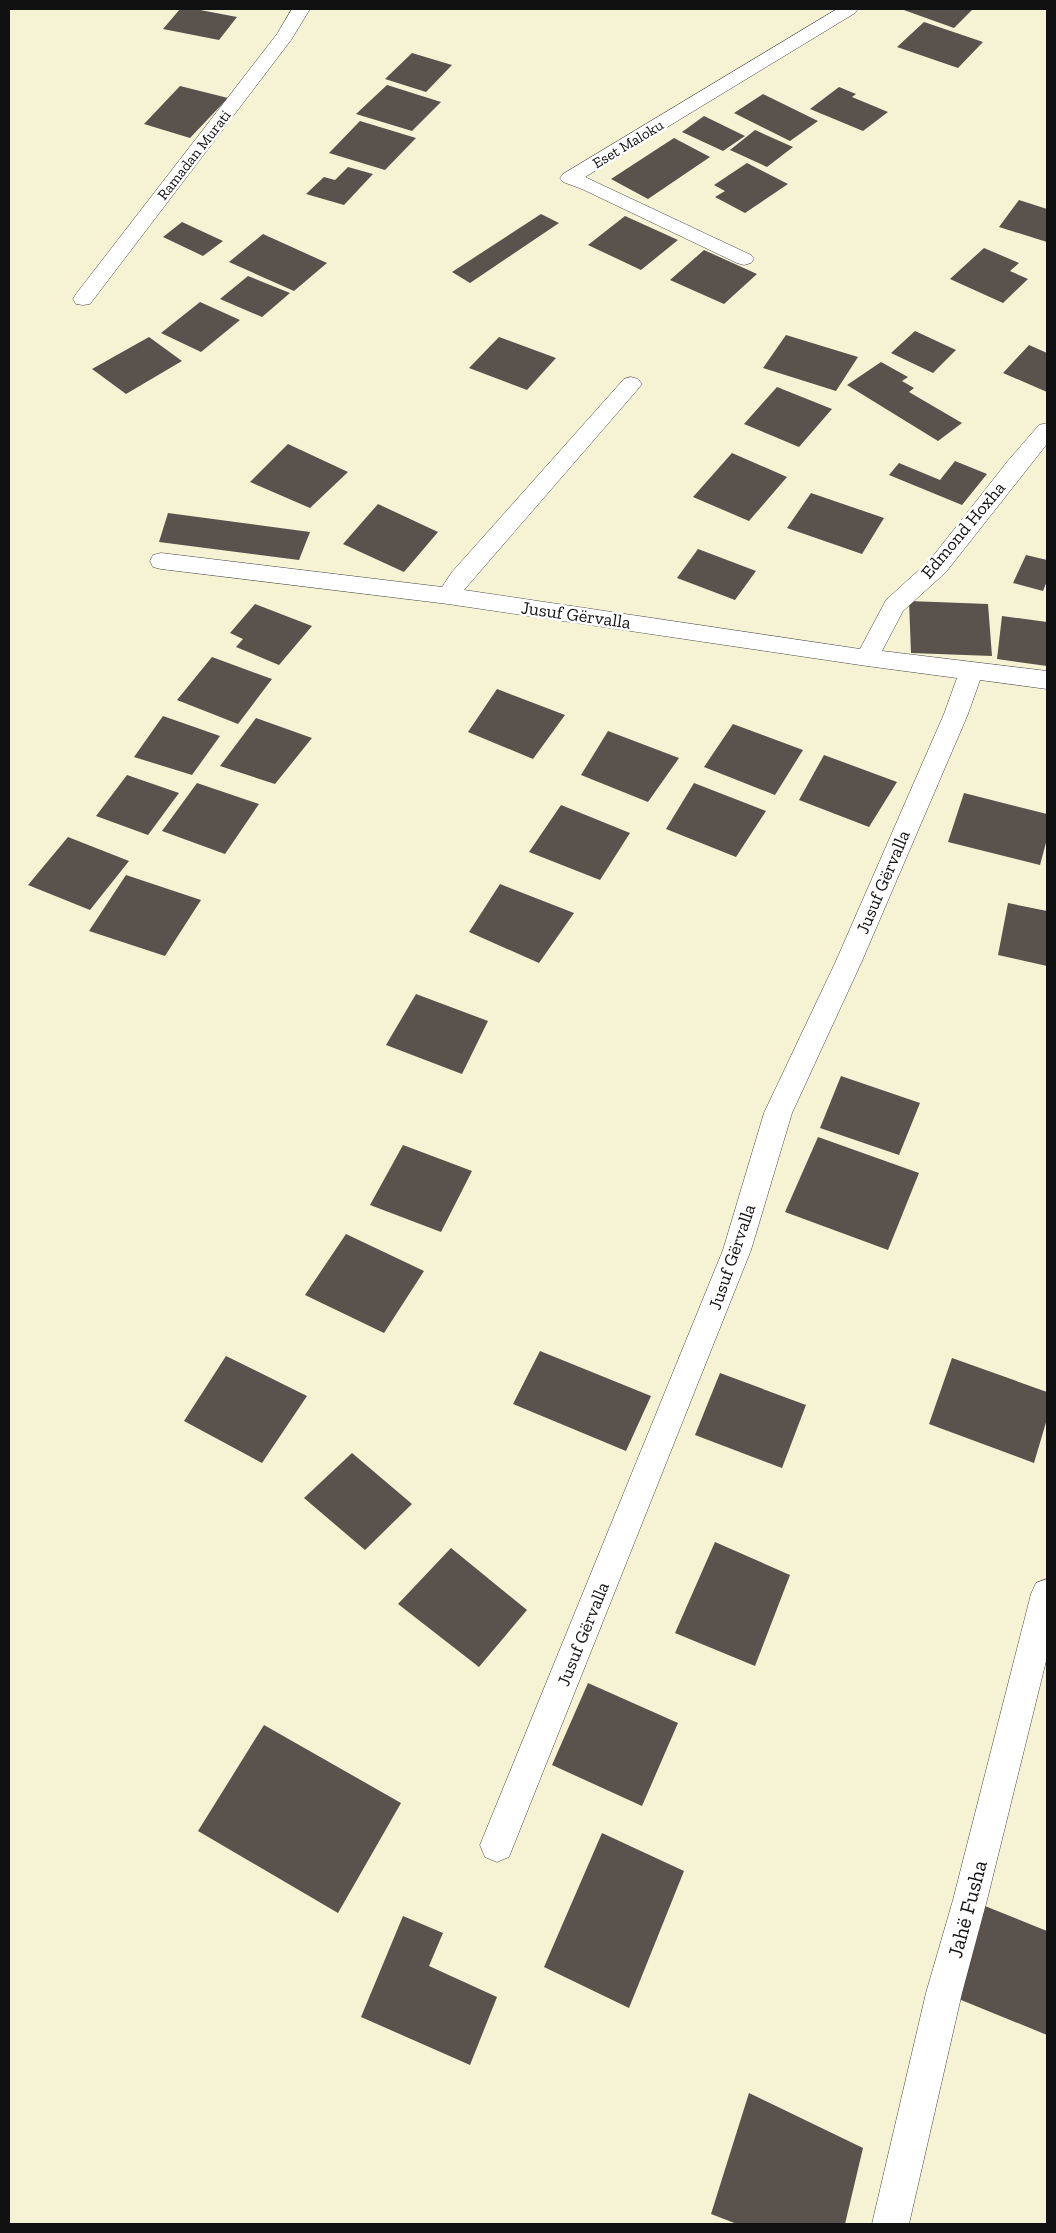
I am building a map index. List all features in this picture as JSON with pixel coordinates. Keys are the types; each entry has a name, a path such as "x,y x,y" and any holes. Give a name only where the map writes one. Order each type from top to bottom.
{"street":[{"name":"Ramadan Murati","path":"84,299 285,36 301,9"},
{"name":"Eset Maloku","path":"744,259 589,185 570,178 716,92 848,9"},
{"path":"448,596 460,578 631,384"},
{"name":"Edmond Hoxha","path":"867,658 894,606 938,566 1015,467 1047,430"},
{"name":"Jusuf Gërvalla","path":"161,561 448,596 867,658 1047,680"},
{"name":"Jusuf Gërvalla","path":"497,1845 737,1250 778,1113 849,962 956,714 971,672"},
{"name":"Jahë Fusha","path":"890,2224 944,1993 970,1900 1047,1594"}],"shaded area":[{"path":"9,9 1047,9 1047,2224 9,2224"}],"building":[{"path":"180,9 195,9 237,17 219,40 163,29"},
{"path":"901,9 973,9 954,28"},
{"path":"924,22 983,42 958,68 897,47"},
{"path":"412,53 452,65 426,92 385,79"},
{"path":"387,85 441,102 412,131 356,114"},
{"path":"180,86 228,98 190,138 144,124"},
{"path":"839,87 856,94 852,97 888,112 863,131 810,109"},
{"path":"763,94 818,121 790,141 734,113"},
{"path":"704,116 745,136 723,151 682,132"},
{"path":"360,121 416,138 385,170 329,153"},
{"path":"755,130 793,147 767,167 730,150"},
{"path":"674,138 710,157 648,199 611,179"},
{"path":"747,163 788,184 745,213 715,197 725,191 714,185"},
{"path":"348,167 373,174 344,205 306,194 324,177 335,180"},
{"path":"1019,200 1047,209 1047,242 999,227"},
{"path":"541,214 559,223 470,283 452,272"},
{"path":"625,216 678,240 641,270 588,245"},
{"path":"182,222 223,241 203,256 163,237"},
{"path":"263,234 327,263 294,291 229,262"},
{"path":"984,248 1019,263 1010,271 1028,279 1003,303 950,279"},
{"path":"704,250 757,274 724,304 670,280"},
{"path":"248,276 290,293 262,317 220,299"},
{"path":"200,302 240,320 201,352 161,333"},
{"path":"915,331 956,350 933,373 891,353"},
{"path":"786,335 858,357 836,391 763,368"},
{"path":"149,337 182,361 126,394 92,369"},
{"path":"499,337 556,358 527,390 469,368"},
{"path":"1029,345 1047,353 1047,392 1003,373"},
{"path":"881,362 908,377 902,381 914,388 909,392 962,423 938,441 847,385"},
{"path":"777,387 832,409 799,447 744,424"},
{"path":"288,444 348,472 310,508 250,482"},
{"path":"732,453 787,477 749,521 693,497"},
{"path":"955,461 987,474 962,505 889,475 899,463 940,480"},
{"path":"811,493 884,518 862,554 787,528"},
{"path":"378,504 438,532 404,572 343,544"},
{"path":"168,513 310,532 299,560 159,542"},
{"path":"698,549 756,571 735,600 677,578"},
{"path":"1026,555 1047,560 1047,581 1043,591 1013,583"},
{"path":"909,601 988,604 992,656 911,653"},
{"path":"255,604 312,626 279,665 236,647 243,639 230,633"},
{"path":"1002,616 1047,622 1047,666 997,659"},
{"path":"212,657 272,679 238,724 177,700"},
{"path":"497,689 565,715 533,759 468,732"},
{"path":"163,716 220,736 192,775 134,757"},
{"path":"256,718 312,738 275,784 220,766"},
{"path":"733,724 803,750 775,795 704,767"},
{"path":"608,731 679,758 648,802 581,775"},
{"path":"824,755 897,782 869,827 799,800"},
{"path":"127,775 179,793 148,835 96,816"},
{"path":"197,783 259,804 225,854 162,831"},
{"path":"694,783 766,811 736,857 666,829"},
{"path":"964,793 1047,814 1047,839 1040,865 948,842"},
{"path":"561,805 630,833 600,880 529,852"},
{"path":"68,837 129,861 90,910 28,885"},
{"path":"126,875 201,900 165,956 89,931"},
{"path":"500,884 574,913 539,963 469,932"},
{"path":"1008,903 1047,911 1047,966 998,955"},
{"path":"416,994 488,1021 462,1074 386,1045"},
{"path":"841,1076 920,1103 899,1155 820,1128"},
{"path":"818,1137 919,1173 888,1250 785,1212"},
{"path":"403,1145 472,1171 441,1232 370,1205"},
{"path":"346,1234 424,1271 384,1333 305,1295"},
{"path":"540,1351 651,1396 626,1451 513,1404"},
{"path":"226,1356 307,1396 262,1463 184,1421"},
{"path":"952,1358 1047,1392 1047,1419 1034,1463 929,1424"},
{"path":"720,1373 806,1405 782,1468 695,1435"},
{"path":"352,1453 412,1504 365,1550 304,1498"},
{"path":"715,1542 790,1575 755,1666 675,1633"},
{"path":"451,1548 527,1610 479,1667 398,1604"},
{"path":"588,1683 678,1723 642,1806 552,1765"},
{"path":"264,1725 401,1803 338,1913 198,1831"},
{"path":"602,1833 684,1871 629,2008 544,1967"},
{"path":"970,1900 1047,1931 1047,2035 944,1993"},
{"path":"403,1916 443,1933 429,1966 497,1997 470,2065 361,2017"},
{"path":"749,2093 863,2148 845,2224 737,2224 711,2214"}]}
